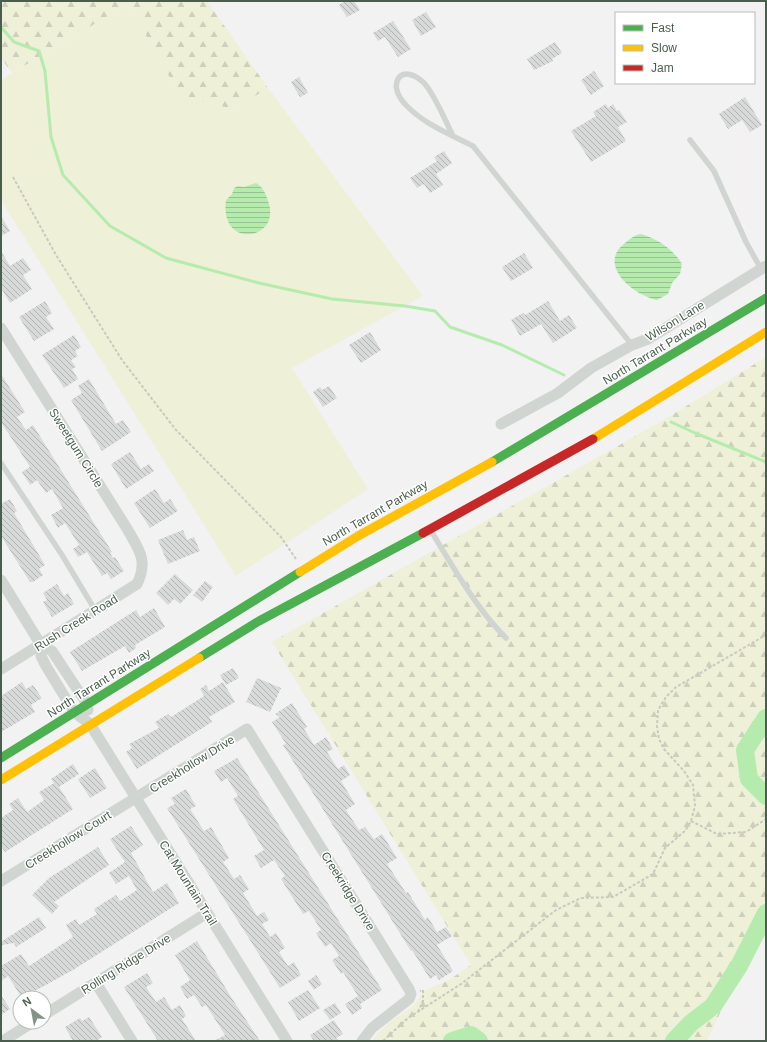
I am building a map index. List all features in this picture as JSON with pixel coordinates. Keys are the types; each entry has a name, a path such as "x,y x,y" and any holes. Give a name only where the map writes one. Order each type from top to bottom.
{"main road":[{"name":"North Tarrant Parkway","path":"1,758 369,529 511,451 766,298"},
{"path":"1,780 259,621 430,529 619,424 766,332"}],"street":[{"name":"Wilson Lane","path":"501,424 558,393 591,368 632,345 648,339 764,268"},
{"name":"Sweetgum Circle","path":"1,328 126,527 139,550 143,570"},
{"name":"Rush Creek Road","path":"1,669 137,584 143,570"},
{"name":"Cat Mountain Trail","path":"1,580 41,645 52,651 87,704 90,724"},
{"name":"Cat Mountain Trail","path":"41,645 41,656 74,712 90,724 287,1041"},
{"name":"Creekhollow Drive","path":"136,798 247,729"},
{"name":"Creekridge Drive","path":"247,729 411,994 409,999 372,1028 362,1041"},
{"name":"Creekhollow Court","path":"1,881 136,798"},
{"name":"Rolling Ridge Drive","path":"52,1010 207,914"},
{"path":"96,983 132,1041"},
{"path":"3,1041 20,1030"}],"lane":[{"path":"453,136 424,83 412,75 405,74 398,77 395,82 396,87 405,104 429,123 453,136 473,146 632,345"},
{"path":"690,140 714,171 746,242 764,268"},
{"path":"1,463 62,555 96,611"},
{"path":"430,529 488,621 506,638"}],"path":[{"path":"13,177 56,255 122,360 176,430 281,537 303,570"},
{"path":"383,1041 408,1018 461,984 556,910 581,898 613,897 653,874 666,848 685,831 691,821 696,806 693,785 684,771 664,749 659,739 657,726 658,710 666,697 676,687 766,635"},
{"path":"691,821 717,834 746,832 766,819"}],"green space":[{"path":"1,1 207,1 268,88 234,109 181,97 128,4 12,73 1,58"},
{"path":"128,4 181,97 234,109 268,88 423,296 292,368 368,489 236,576 1,200 1,80"},
{"path":"766,357 766,926 763,921 707,1041 372,1041 389,1023 414,1004 422,992 449,980 471,965 272,642 667,418"}],"shaded area":[{"path":"256,183 265,193 268,201 270,214 267,224 259,231 250,234 240,233 232,227 226,216 226,200 232,194 234,188 238,186 244,187"},
{"path":"641,234 670,249 682,264 680,274 672,283 668,294 657,300 638,292 629,286 616,270 615,261 617,252 630,239"}],"building":[{"path":"345,1 354,1 360,10 347,17 339,5"},
{"path":"426,12 436,27 421,36 412,20"},
{"path":"393,21 411,49 398,57 385,37 378,41 373,33"},
{"path":"555,42 562,53 552,59 553,61 534,70 527,59"},
{"path":"594,71 604,86 591,95 581,80"},
{"path":"299,77 308,93 300,97 291,82"},
{"path":"745,97 762,125 750,132 742,120 728,129 719,114"},
{"path":"606,104 608,108 613,104 627,122 618,127 626,141 591,162 571,131 596,116 593,112"},
{"path":"444,151 452,163 436,174 443,185 430,193 424,184 417,188 410,178 437,161 434,157"},
{"path":"1,216 10,231 1,236"},
{"path":"1,251 10,266 23,258 31,270 23,275 32,289 10,303 1,288"},
{"path":"524,253 533,268 511,281 502,267"},
{"path":"45,301 52,313 46,317 54,329 34,341 19,317"},
{"path":"548,301 560,321 569,315 577,328 553,343 541,324 520,336 511,320 523,313 525,315"},
{"path":"370,332 381,350 361,363 349,345"},
{"path":"74,335 81,347 75,351 78,356 71,360 76,367 72,369 78,379 64,388 42,355"},
{"path":"1,374 25,412 17,417 26,430 33,425 112,552 110,553 113,558 115,557 124,571 111,579 107,573 102,576 87,552 78,557 73,549 79,545 65,523 58,528 51,515 63,508 52,489 46,493 37,480 30,485 22,472 30,467 1,422"},
{"path":"89,379 116,424 123,420 131,432 102,451 71,400 82,393 78,386"},
{"path":"329,386 337,398 323,407 313,392 320,387 322,390"},
{"path":"130,452 141,469 149,464 154,471 126,489 111,464"},
{"path":"155,489 164,503 170,499 178,511 150,528 134,503"},
{"path":"10,499 17,511 14,513 45,565 39,569 43,575 33,582 30,582 1,536 1,504"},
{"path":"183,530 187,540 194,537 200,551 168,564 158,540"},
{"path":"175,574 193,590 180,604 174,599 168,605 156,593"},
{"path":"205,581 213,587 202,602 193,595"},
{"path":"57,584 64,596 68,593 74,604 52,617 43,602 47,600 43,593"},
{"path":"154,608 165,627 135,645 136,648 129,653 125,646 82,671 70,652 136,610 140,617"},
{"path":"233,668 239,678 226,685 220,675"},
{"path":"257,678 281,688 270,712 246,702"},
{"path":"22,682 26,689 33,685 42,698 31,705 35,712 1,732 1,696"},
{"path":"223,682 235,702 209,717 212,722 137,769 126,752 132,748 129,744 159,728 155,722 168,714 171,717 204,696 200,689 206,685 209,691"},
{"path":"292,703 307,727 304,729 314,745 326,737 333,749 327,752 338,769 344,765 350,775 341,781 355,804 346,810 359,830 365,827 374,839 382,834 397,858 387,864 406,893 408,892 425,920 428,917 437,932 446,927 452,936 437,945 453,971 439,980 436,975 430,979 412,950 411,951 283,745 286,744 272,722 280,717 275,714"},
{"path":"237,758 382,990 360,1004 362,1008 352,1015 345,1004 358,996 343,972 341,974 332,960 339,956 331,943 325,947 316,933 321,930 309,911 303,914 281,879 285,876 274,860 261,868 254,856 264,850 233,799 238,796 227,778 221,782 214,771"},
{"path":"73,764 79,774 59,787 73,809 5,852 1,846 1,818 13,810 9,804 18,798 27,812 44,800 39,792 54,783 51,779"},
{"path":"95,768 107,788 90,798 78,779"},
{"path":"186,789 196,806 190,809 204,831 211,827 229,858 223,862 234,879 240,875 249,889 243,893 257,916 264,912 269,920 262,924 270,937 276,933 285,948 279,952 288,966 294,962 301,975 280,988 167,808 175,804 171,798"},
{"path":"131,826 143,845 131,853 153,892 167,883 179,903 73,970 37,990 17,990 8,976 1,981 1,966 21,954 29,966 73,937 66,925 76,919 79,925 97,914 94,909 116,895 120,901 137,890 129,876 116,884 109,873 125,862 110,839"},
{"path":"98,847 109,865 54,902 59,906 52,914 32,895 49,878"},
{"path":"39,917 46,928 16,947 14,943 1,945 1,942"},
{"path":"197,941 260,1041 214,1041 225,1035 206,1005 202,1007 194,995 187,999 180,987 190,980 175,955"},
{"path":"147,973 153,983 146,987 156,1002 164,997 172,1010 180,1005 186,1016 182,1019 196,1041 158,1041 124,987"},
{"path":"316,975 322,984 314,990 308,981"},
{"path":"308,990 320,1008 299,1021 288,1002"},
{"path":"1,995 10,1009 1,1015"},
{"path":"335,1003 341,1013 330,1020 323,1010"},
{"path":"89,1017 102,1037 96,1041 73,1041 65,1027 80,1018 82,1021"},
{"path":"334,1020 343,1034 336,1038 339,1041 314,1041 310,1035"}],"waterway":[{"path":"1,27 14,42 39,51 45,71 51,137 63,175 110,226 166,258 259,283 332,299 405,306 435,311 450,327 502,345 564,375"},
{"path":"671,422 766,462"},
{"path":"766,718 745,750 749,779 766,796"},
{"path":"674,1041 691,1023 713,1006 739,966 766,913"},
{"path":"452,1041 471,1035 479,1041"}],"traffic: fast":[{"path":"492,462 766,298"},
{"path":"199,658 259,621 423,533"},
{"path":"1,758 300,572"}],"traffic: slow":[{"path":"593,439 766,332"},
{"path":"300,572 358,536 492,462"},
{"path":"1,780 199,658"}],"traffic: jam":[{"path":"423,533 593,439"}]}
